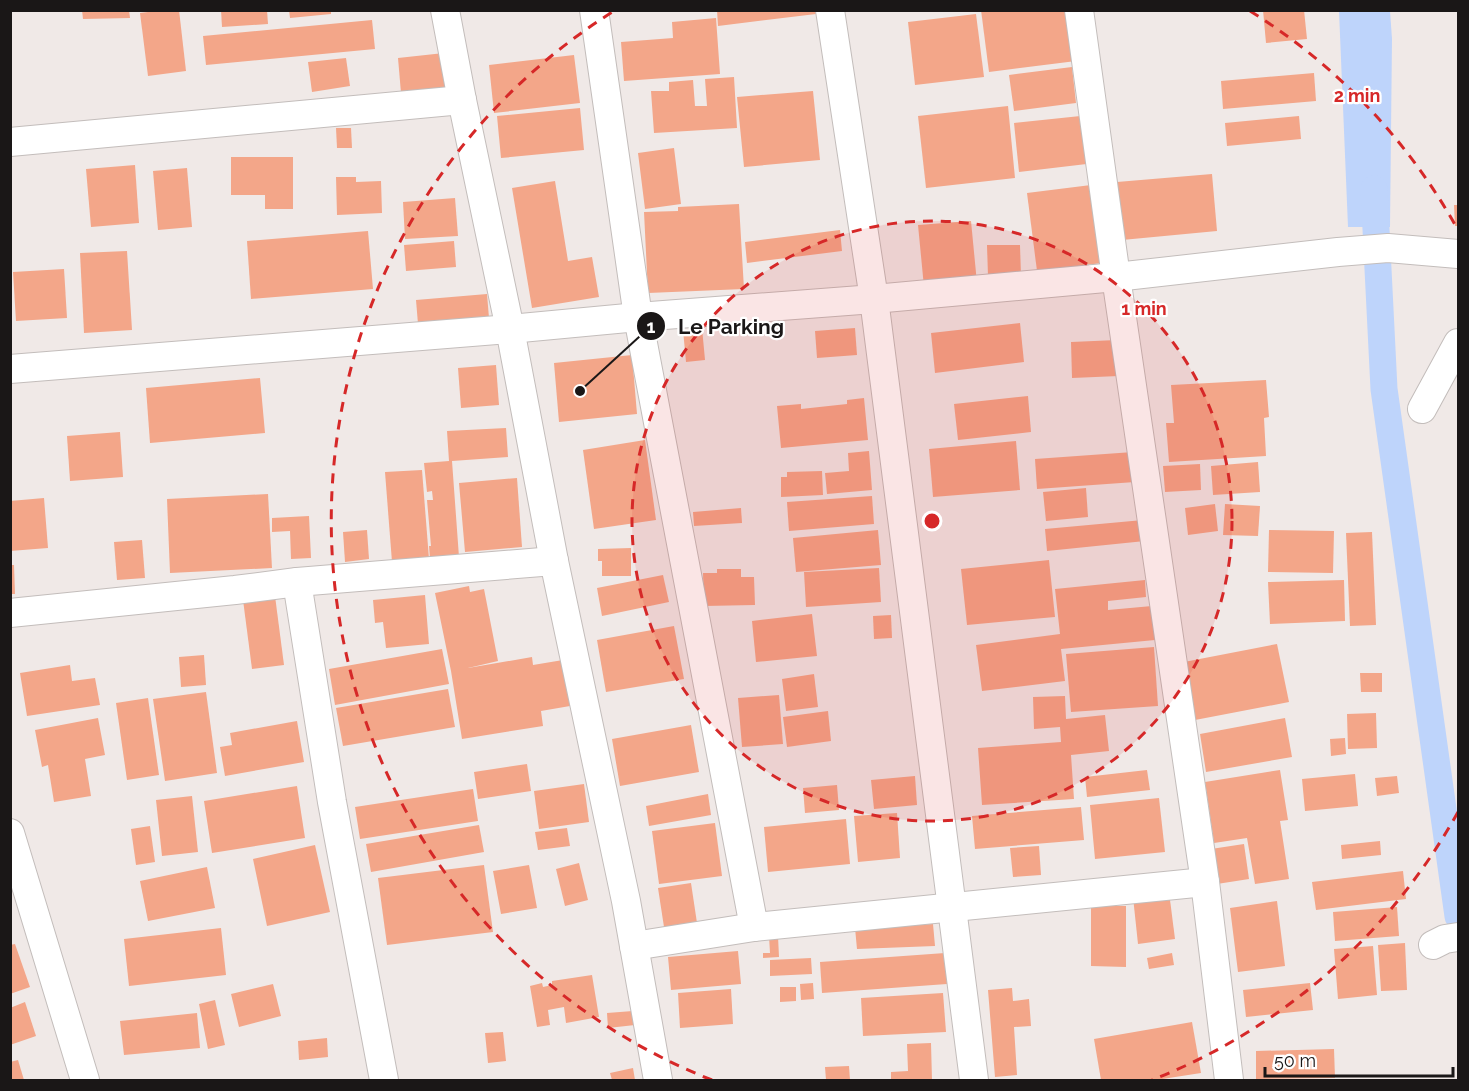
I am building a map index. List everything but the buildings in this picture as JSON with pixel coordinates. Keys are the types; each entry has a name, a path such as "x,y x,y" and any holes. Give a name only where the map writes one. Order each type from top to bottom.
{"street":[{"path":"445,10 510,328 554,561 626,902 658,1080"},
{"path":"594,10 638,317 754,927"},
{"path":"830,10 874,299 974,1080"},
{"path":"1078,10 1205,882 1229,1080"},
{"path":"10,142 462,100"},
{"path":"10,369 874,299 1116,277 1375,249 1458,254"},
{"path":"1422,409 1458,343"},
{"path":"10,613 235,591 297,582 554,561"},
{"path":"297,582 332,802 384,1080"},
{"path":"10,833 84,1080"},
{"path":"634,946 754,927 1205,882"}],"water":[{"path":"1339,11 1390,11 1392,39 1390,227 1348,227"}],"waterway":[{"path":"1374,189 1384,389 1458,916"}],"place":[{"name":"Le Parking","path":"580,391"}]}
